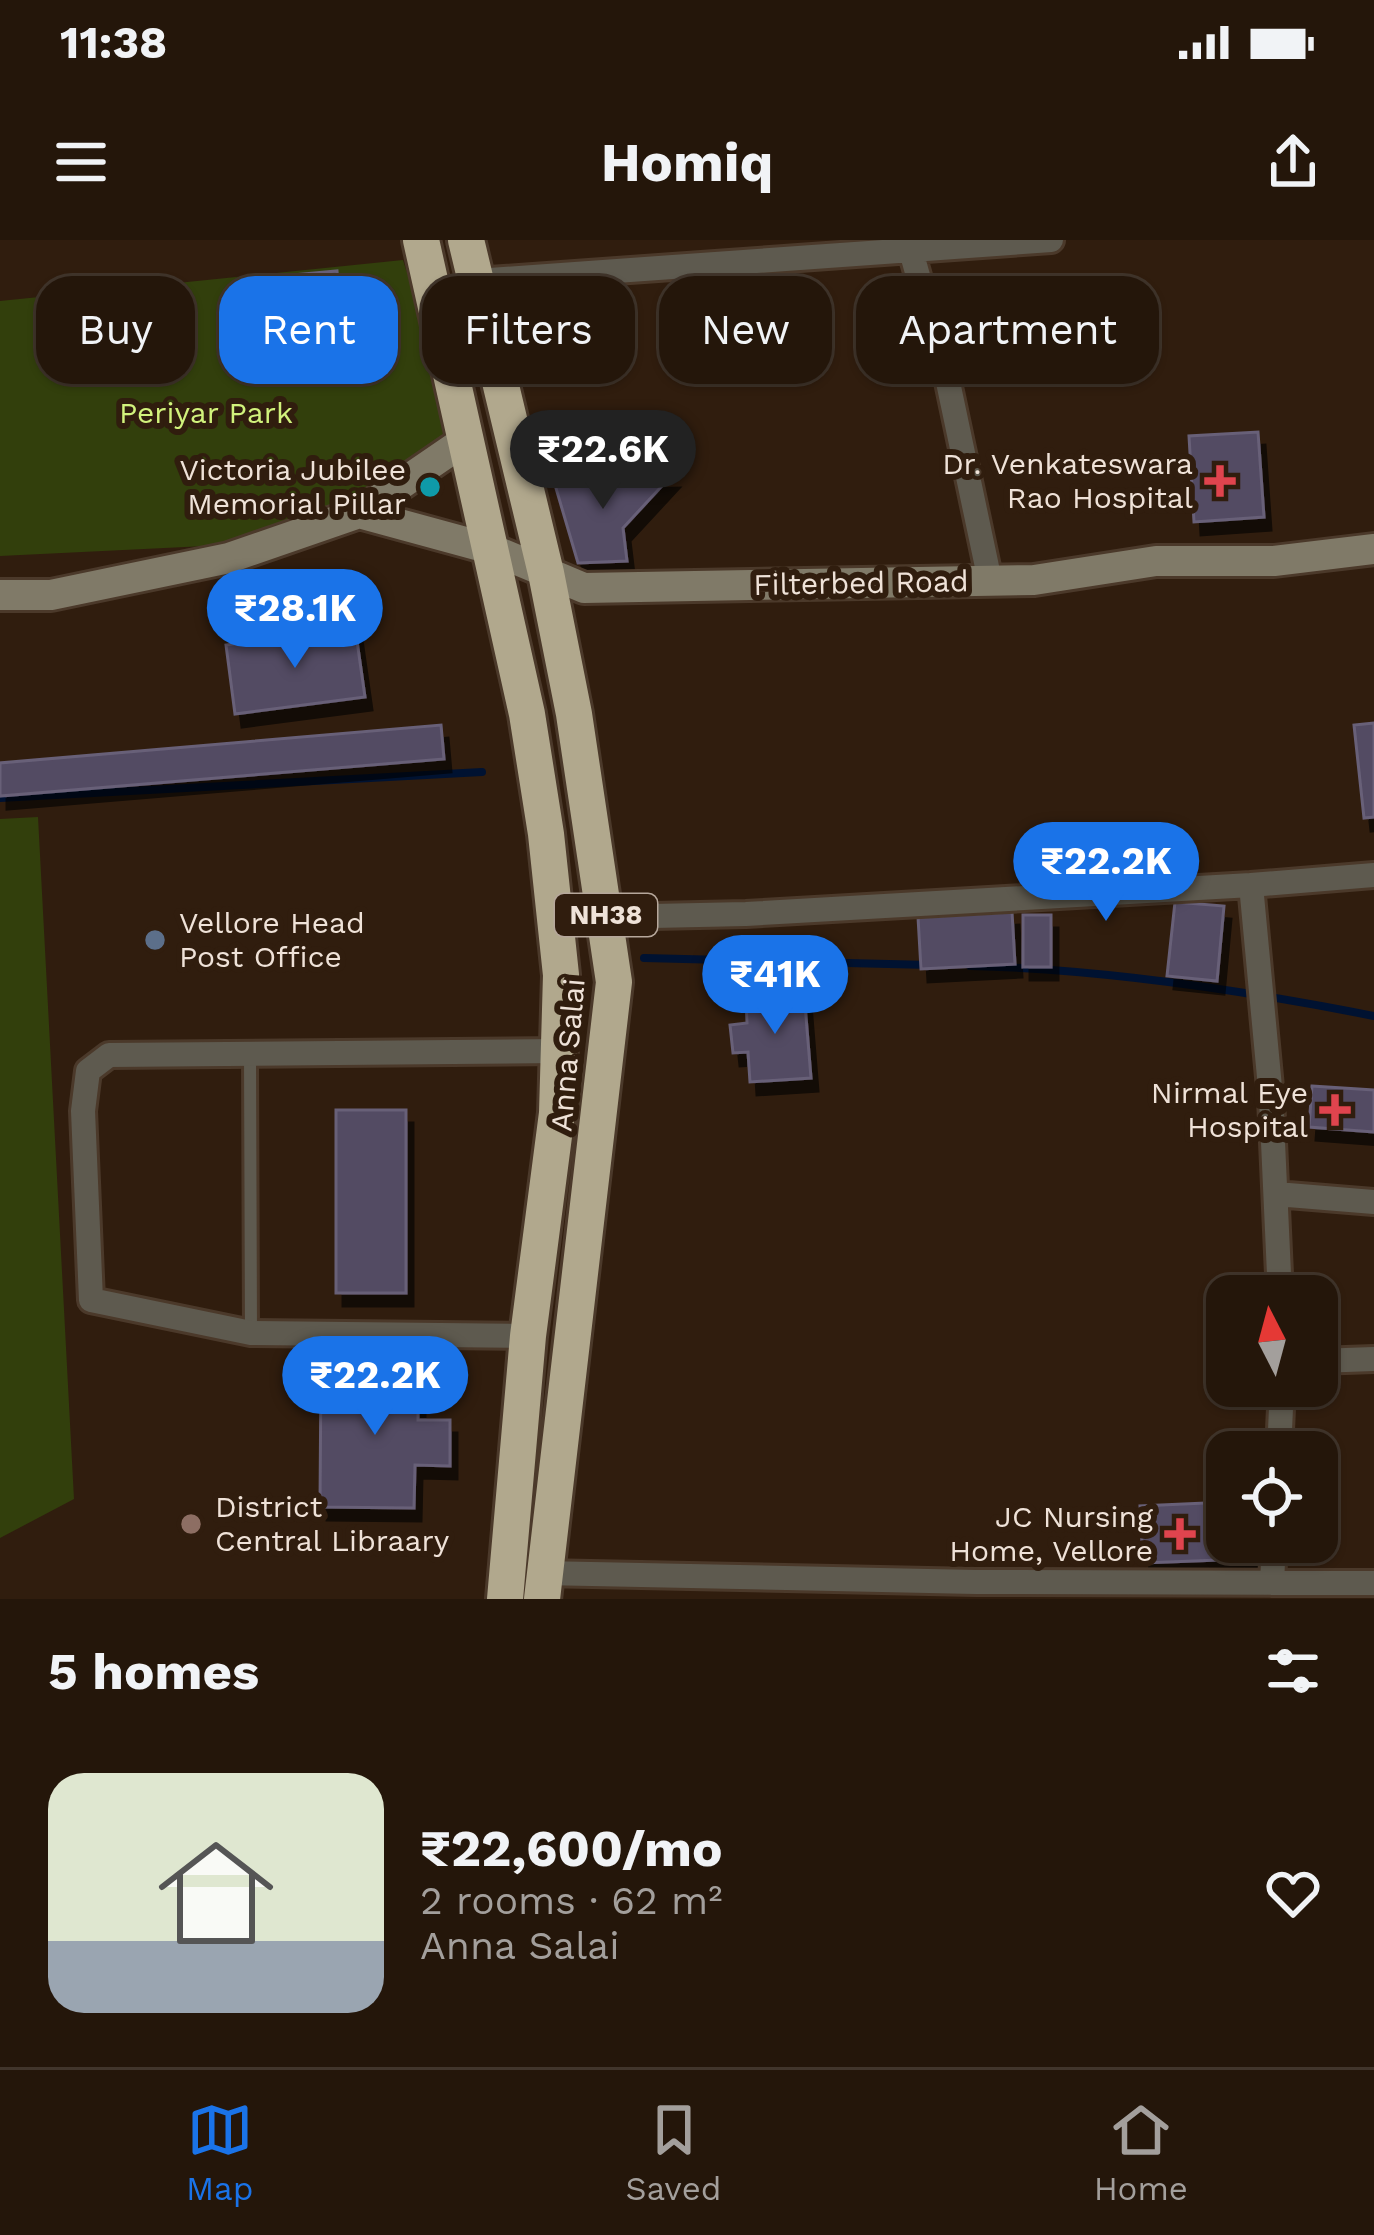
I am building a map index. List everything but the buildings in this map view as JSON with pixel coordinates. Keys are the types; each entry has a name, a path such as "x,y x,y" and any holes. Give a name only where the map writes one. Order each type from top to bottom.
{"highway":[{"name":"Anna Salai","path":"422,240 526,714 546,834 561,975 557,1113 528,1336 505,1599"},
{"name":"Anna Salai","path":"466,240 475,276"},
{"name":"Anna Salai","path":"501,384 547,573 574,714 614,982 542,1586"}],"main road":[{"path":"0,596 51,595 229,558 358,512 467,439"},
{"name":"Filterbed Road","path":"358,512 491,549 584,588 1034,580 1156,561 1274,561 1374,549"}],"street":[{"path":"534,276 880,246 911,251 1051,240"},
{"path":"911,251 948,382 990,581"},
{"path":"606,916 746,914 1374,875"},
{"path":"1251,885 1271,1098 1279,1275"},
{"path":"528,1336 250,1333 91,1300 82,1111 88,1071 109,1055 559,1051"},
{"path":"1276,1194 1374,1202"},
{"path":"1338,1360 1374,1359"},
{"path":"1273,1563 1273,1583"},
{"path":"542,1586 1374,1583"}],"lane":[{"path":"250,1054 250,1333"}],"green space":[{"name":"Periyar Park","path":"403,260 422,320 422,384 442,384 458,435 351,506 226,545 0,556 0,301 36,297 36,384 195,384 195,281 219,279 219,384 398,384 398,276 246,276"},
{"path":"38,817 74,1499 0,1538 0,819"}],"waterway":[{"path":"0,798 482,772"},
{"path":"644,958 931,965"},
{"path":"970,966 1173,982 1374,1016"}],"place":[{"name":"Dr. Venkateswara Rao Hospital","path":"1220,481"},
{"name":"Victoria Jubilee Memorial Pillar","path":"430,487"},
{"name":"Vellore Head Post Office","path":"155,940"},
{"name":"Nirmal Eye Hospital","path":"1335,1110"},
{"name":"District Central Libraary","path":"191,1524"},
{"name":"JC Nursing Home, Vellore","path":"1180,1534"}]}
